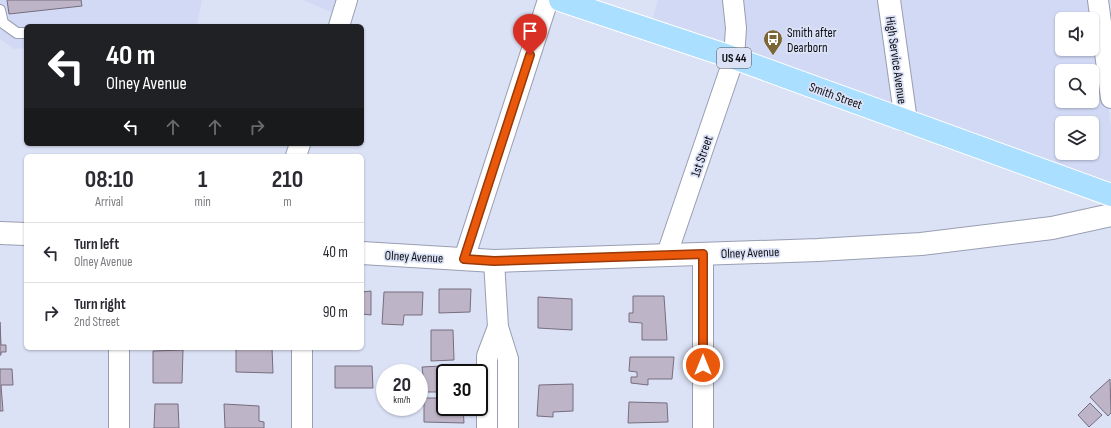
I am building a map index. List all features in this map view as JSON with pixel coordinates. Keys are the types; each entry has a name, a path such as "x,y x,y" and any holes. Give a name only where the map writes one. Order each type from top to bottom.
{"main road":[{"name":"Smith Street","path":"560,0 734,58 1111,195"}],"street":[{"path":"340,24 347,0"},
{"path":"464,259 548,0"},
{"name":"1st Street","path":"667,254 734,58 736,28 733,0"},
{"name":"High Service Avenue","path":"889,0 906,121"},
{"path":"1098,0 1111,98"},
{"name":"Olney Avenue","path":"364,253 494,261 667,254 703,254 921,244 1052,228 1111,215"},
{"path":"0,233 24,234"},
{"path":"703,254 703,428"},
{"path":"494,261 498,327 508,359 508,428"},
{"path":"487,428 487,356 498,327"},
{"path":"119,350 119,428"},
{"path":"302,350 302,428"}],"lane":[{"path":"0,10 3,23 16,33 24,33"}],"shaded area":[{"path":"0,0 202,0 197,24 24,24 24,48 14,49 0,39"},
{"path":"303,0 349,0 340,16"},
{"path":"658,0 1095,0 1097,12 1055,12 1055,56 1099,56 1099,32 1111,127 1111,194 650,28"}],"building":[{"path":"7,0 81,0 82,6 9,14"},
{"path":"439,289 471,289 470,312 439,313"},
{"path":"371,291 371,315 364,314 364,292"},
{"path":"384,292 423,292 422,315 404,315 403,325 382,324"},
{"path":"633,296 664,296 667,340 642,340 642,323 629,322 629,313 633,313"},
{"path":"538,297 572,299 572,330 538,328"},
{"path":"0,322 1,345 6,345 6,352 1,352 1,355 0,355"},
{"path":"431,330 453,330 454,360 431,361"},
{"path":"183,350 182,383 153,383 153,351"},
{"path":"236,350 272,350 273,373 236,372"},
{"path":"630,357 674,357 672,379 648,379 648,385 631,383 631,377 637,377 637,372 629,371"},
{"path":"335,366 372,366 373,388 335,388"},
{"path":"436,366 436,392 428,392 428,367"},
{"path":"0,369 12,369 13,385 1,385 3,411 0,411"},
{"path":"1110,379 1111,413 1108,416 1090,397"},
{"path":"573,384 573,411 553,412 553,417 537,416 539,385"},
{"path":"428,398 436,398 436,416 464,416 464,423 424,422 424,416 428,416"},
{"path":"629,402 667,403 668,422 628,423"},
{"path":"1090,403 1102,415 1089,427 1078,415"},
{"path":"155,404 178,404 179,428 154,428"},
{"path":"224,404 259,406 259,421 264,422 264,428 225,428"}],"place":[{"name":"Smith after Dearborn","path":"773,56"}],"route":[{"path":"530,55 464,259 494,261 667,254 703,254 703,365"}]}
